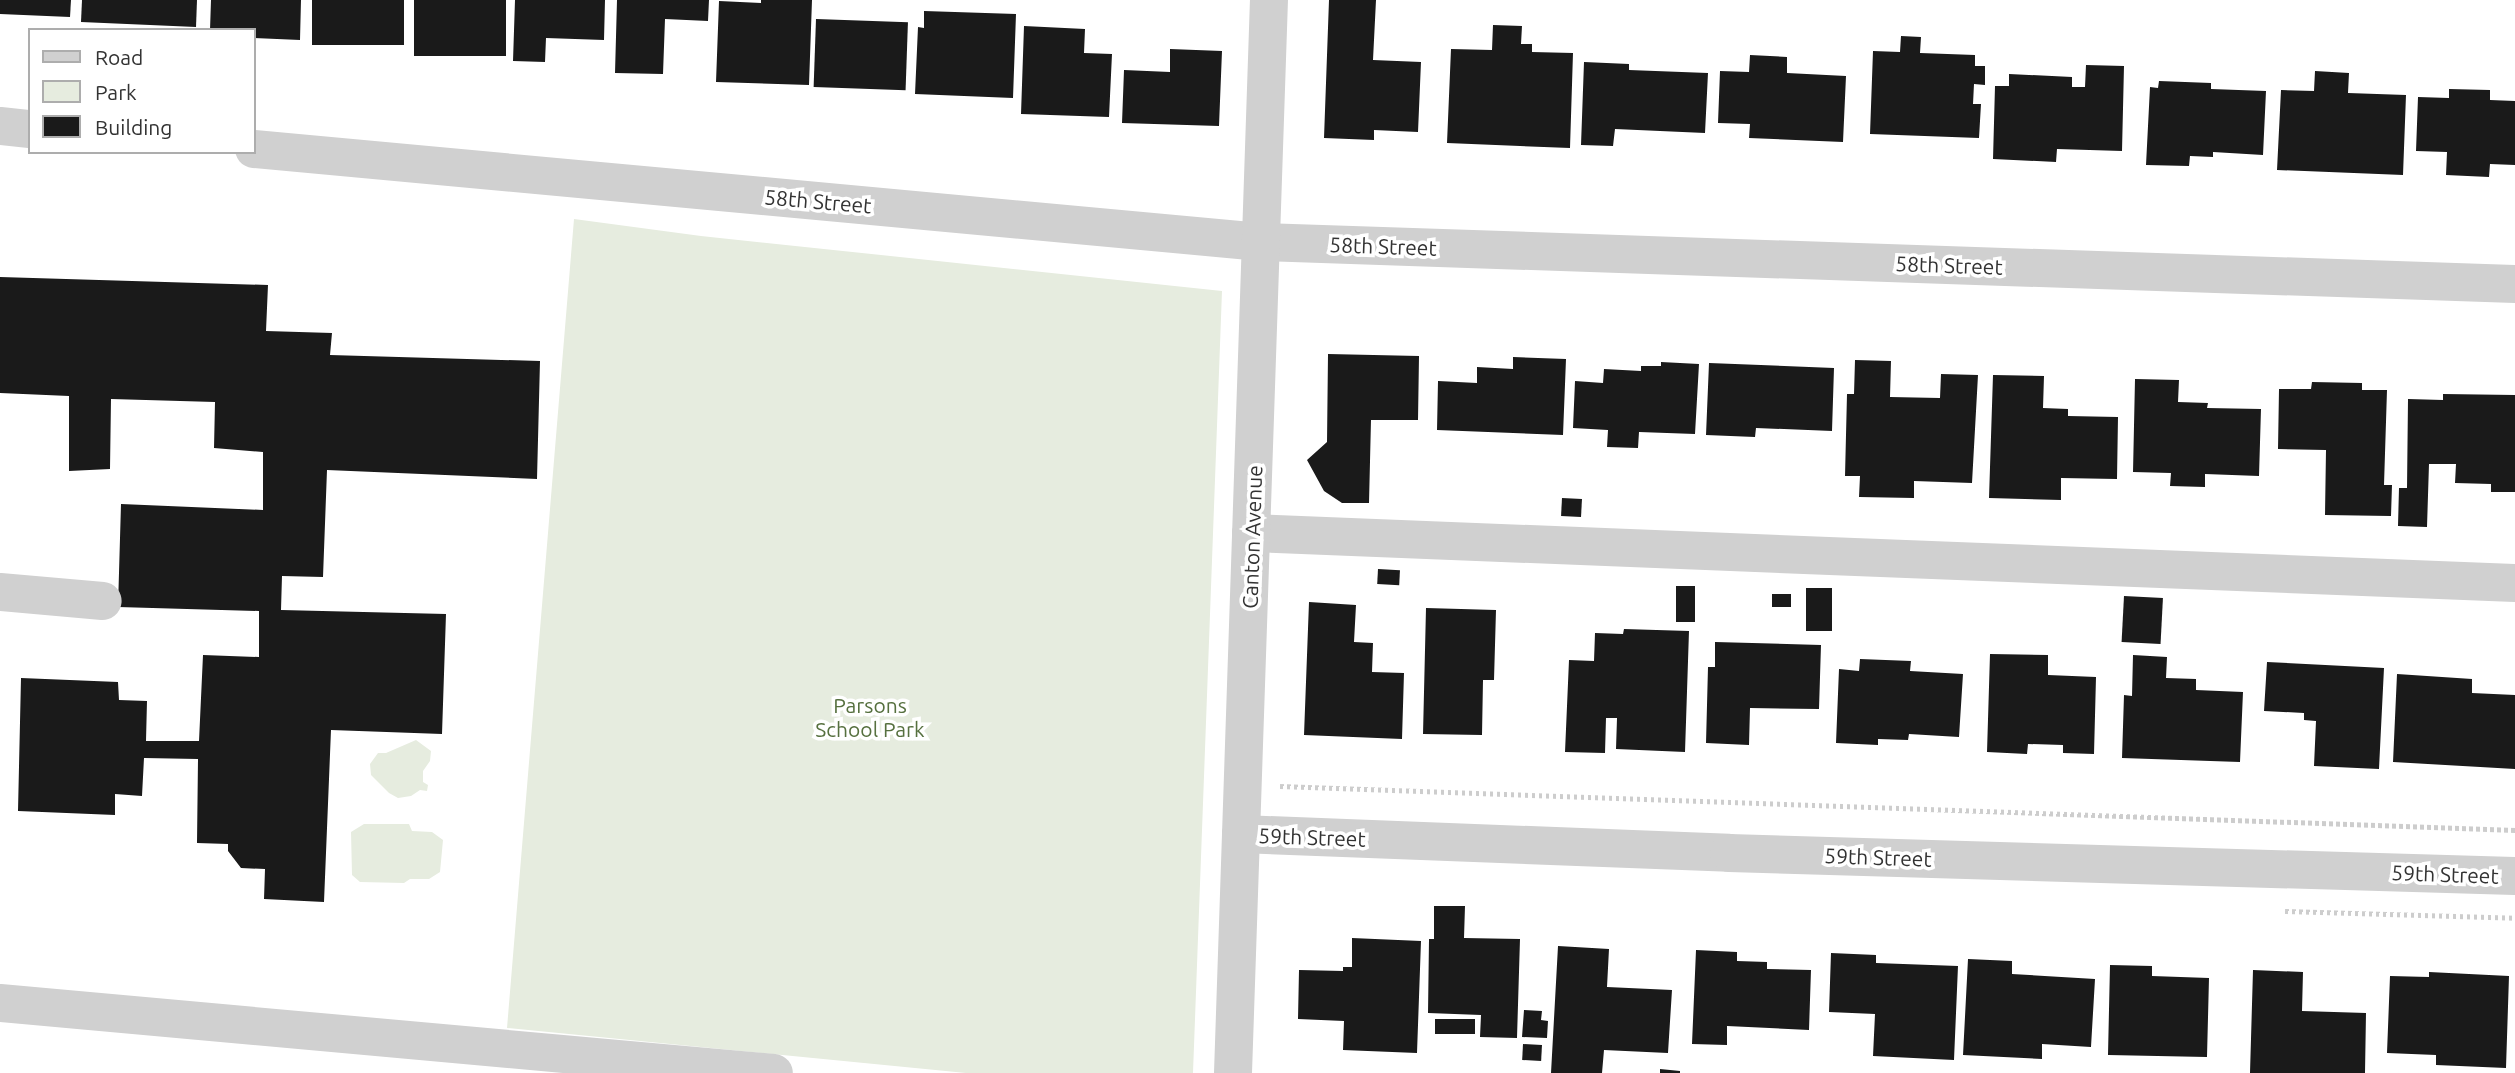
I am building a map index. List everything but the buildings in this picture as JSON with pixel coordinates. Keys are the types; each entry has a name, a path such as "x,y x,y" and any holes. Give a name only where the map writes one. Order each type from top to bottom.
{"street":[{"name":"Canton Avenue","path":"1233,1073 1269,0"},
{"path":"0,126 28,128"},
{"name":"58th Street","path":"256,149 1261,242 2515,284"},
{"path":"1251,534 2515,583"},
{"path":"0,592 103,601"},
{"name":"59th Street","path":"1241,834 1743,853 2515,876"},
{"path":"0,1003 774,1073"}],"path":[{"path":"1244,785 2515,830"}],"green space":[{"name":"Parsons School Park","path":"574,219 701,236 1222,291 1193,1073 966,1073 507,1028"},
{"path":"416,740 431,751 430,761 423,771 423,782 428,785 427,791 420,790 411,796 398,798 371,775 370,764 378,753 386,753"},
{"path":"364,824 409,824 412,831 432,832 443,840 440,872 429,879 410,879 404,883 360,882 352,875 351,832"}]}
